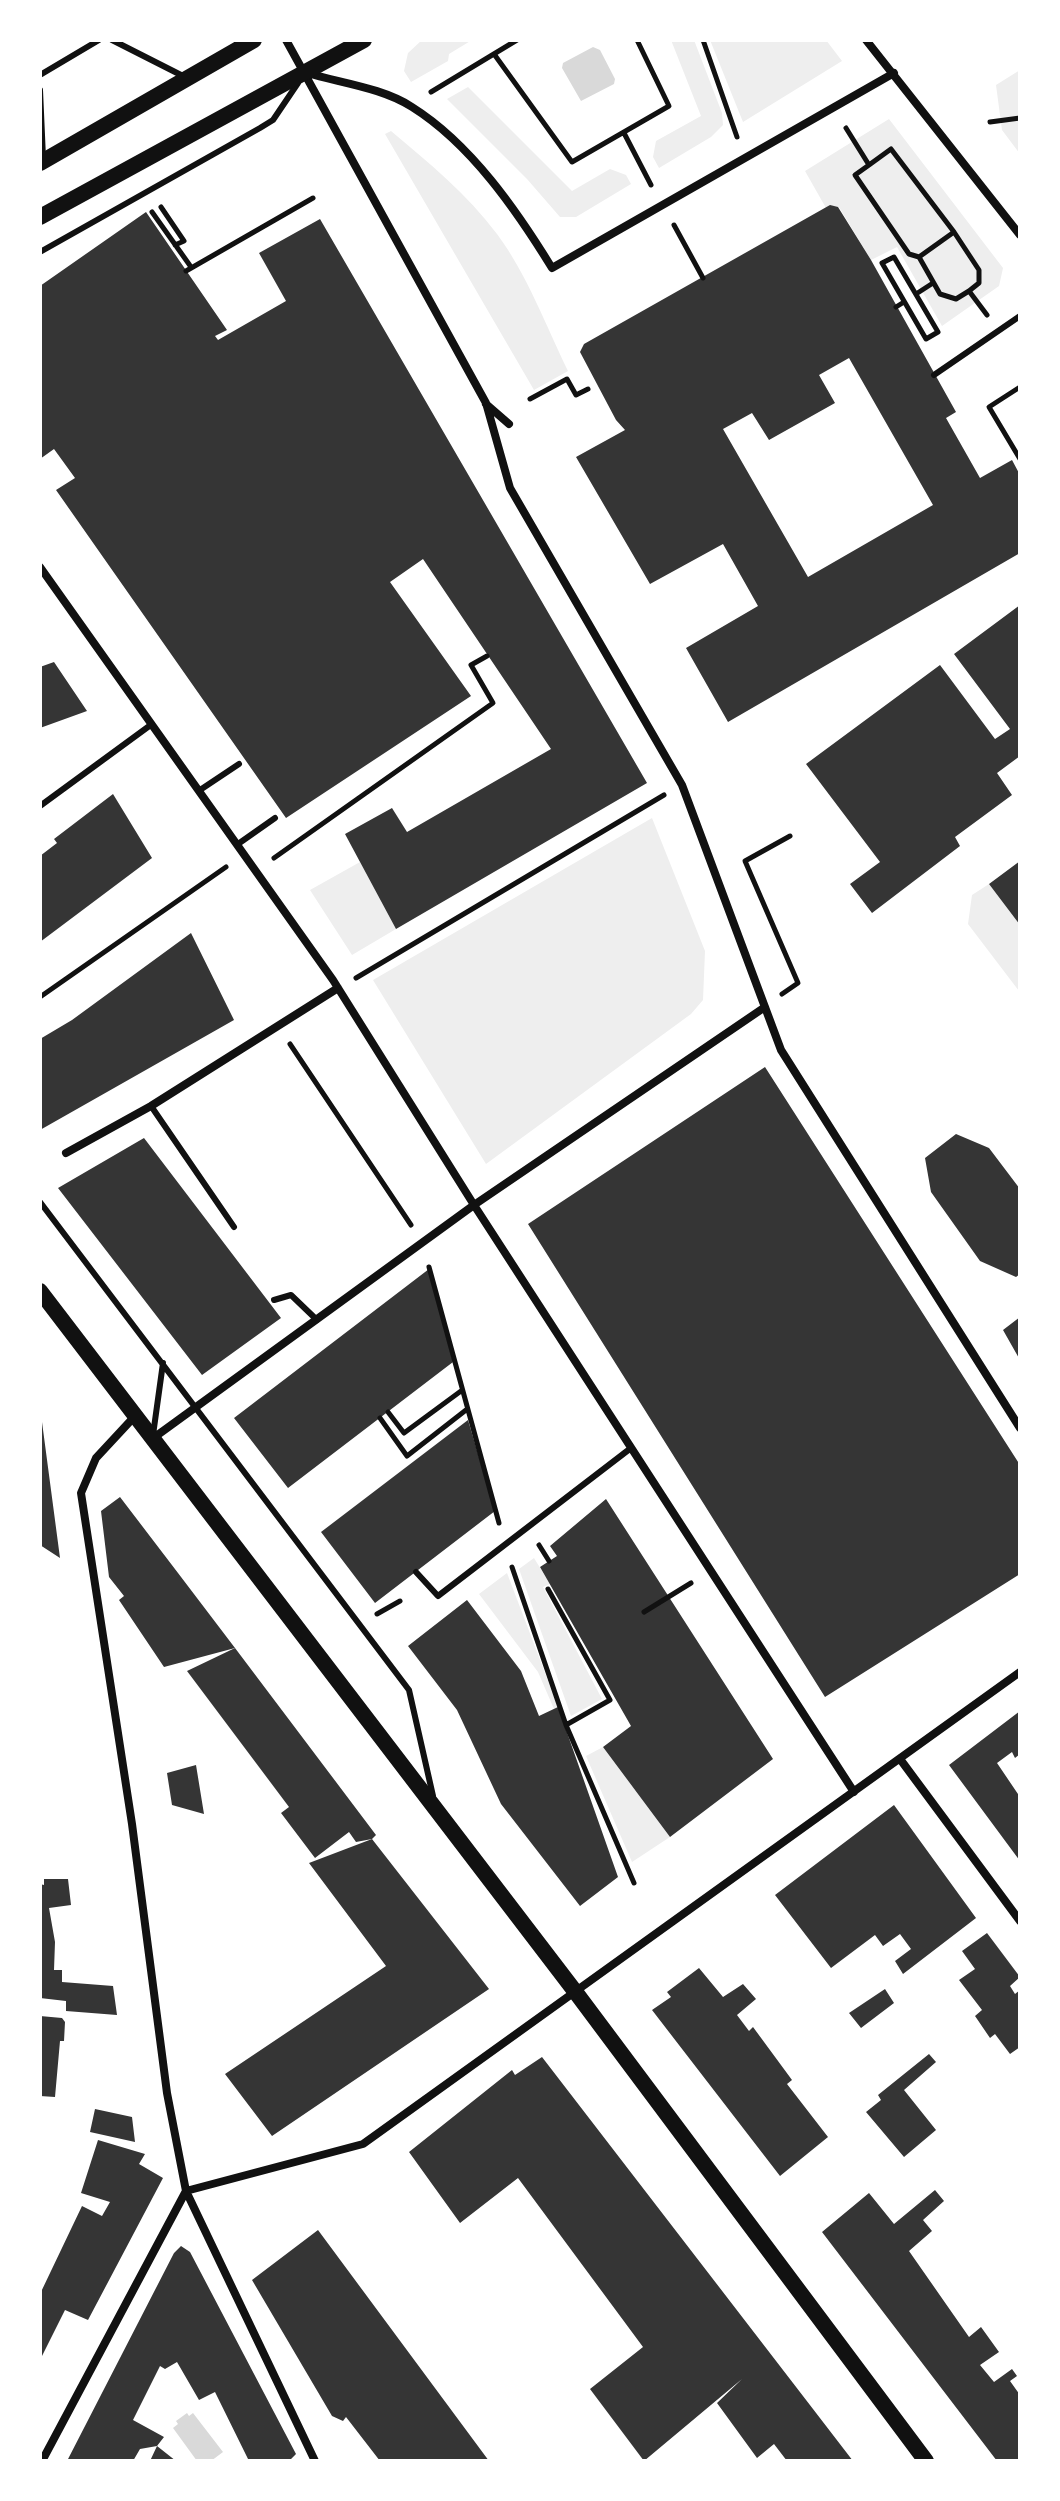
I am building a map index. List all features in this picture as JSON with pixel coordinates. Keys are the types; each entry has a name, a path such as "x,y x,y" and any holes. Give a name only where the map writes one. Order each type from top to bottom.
{"main road":[{"path":"42,162 254,40"},
{"path":"40,217 364,40"},
{"path":"40,1291 577,1994 926,2461"}],"street":[{"path":"286,40 486,403 510,488 682,785 781,1050 1020,1428"},
{"path":"866,40 1020,235"},
{"path":"305,73 388,95 412,107 464,152 514,207 552,268 894,73"},
{"path":"486,403 509,424"},
{"path":"40,567 338,988 474,1205 854,1792"},
{"path":"66,1153 151,1106 338,988"},
{"path":"152,1439 474,1205 765,1007"},
{"path":"135,1416 96,1458 81,1493 132,1824 167,2093 186,2191 315,2461"},
{"path":"42,2461 186,2191 363,2144 577,1994 1020,1672"},
{"path":"900,1759 1020,1921"}],"lane":[{"path":"40,75 99,40"},
{"path":"112,40 187,78"},
{"path":"40,252 273,120 305,73"},
{"path":"40,90 42,162"},
{"path":"934,375 1020,316"},
{"path":"40,806 152,724"},
{"path":"200,790 239,764"},
{"path":"238,844 275,818"},
{"path":"151,1106 234,1227"},
{"path":"40,1202 409,1690 436,1813"},
{"path":"274,1300 291,1295 317,1320"},
{"path":"152,1439 163,1363"},
{"path":"416,1572 438,1596 631,1448"}],"path":[{"path":"431,93 517,40"},
{"path":"494,54 572,162 669,106 637,40"},
{"path":"703,40 745,158"},
{"path":"990,122 1020,118"},
{"path":"846,128 869,165"},
{"path":"891,149 979,270 979,283 956,299 940,294 919,257 909,254 855,175 869,165 891,149"},
{"path":"149,208 188,269 313,198"},
{"path":"170,220 184,241 175,245"},
{"path":"919,257 954,232"},
{"path":"684,245 703,278"},
{"path":"894,257 938,332 926,339 904,302 882,263 894,257"},
{"path":"916,294 933,283"},
{"path":"969,291 982,309"},
{"path":"896,307 904,302"},
{"path":"530,399 567,379 576,395 588,389"},
{"path":"1020,387 989,407 1020,459"},
{"path":"257,870 493,703 471,665 487,656"},
{"path":"338,988 682,785"},
{"path":"765,1007 798,983 745,861 790,836"},
{"path":"40,997 245,853"},
{"path":"267,1032 294,1046 422,1243"},
{"path":"388,1412 404,1433 461,1391"},
{"path":"380,1418 407,1456 466,1410"},
{"path":"537,1541 549,1561"},
{"path":"548,1589 610,1700 566,1725"}],"shaded area":[{"path":"422,40 472,40 449,54 448,61 411,82 404,71 408,53"},
{"path":"671,40 694,40 722,113 723,125 711,137 659,168 653,157 656,141 701,116"},
{"path":"710,40 826,40 842,61 743,122"},
{"path":"593,47 600,50 615,79 614,84 581,101 562,68 563,63"},
{"path":"1020,70 1020,154 1002,130 996,85"},
{"path":"468,87 572,191 610,169 626,175 631,184 576,217 560,217 527,179 447,99"},
{"path":"889,119 1003,268 999,286 942,326 897,247 871,260 839,207 826,208 805,171"},
{"path":"391,131 460,192 497,234 527,283 568,371 534,390 385,134"},
{"path":"652,818 705,951 703,1000 691,1014 486,1164 373,980"},
{"path":"360,862 396,929 352,955 310,890"},
{"path":"989,884 1020,925 1019,991 968,924 972,895"},
{"path":"534,1558 550,1584 543,1587 602,1699 571,1716 519,1569"},
{"path":"507,1573 558,1707 554,1709 538,1672 479,1594"},
{"path":"603,1747 670,1837 632,1862 586,1756"},
{"path":"187,2413 189,2416 193,2413 223,2452 211,2461 197,2461 173,2428 178,2424 176,2421"}],"building":[{"path":"830,205 838,207 956,412 946,418 980,478 1012,460 1020,475 1020,553 728,722 686,648 758,606 723,544 650,584 576,457 625,430 616,420 580,352 584,344","holes":["849,358 933,505 808,577 723,429 752,413 769,440 835,403 819,375"]},
{"path":"146,212 227,330 215,336 218,340 286,301 259,253 320,219 647,783 396,929 345,834 392,808 407,832 551,749 423,559 390,582 471,696 286,818 56,490 75,478 54,449 40,459 40,286"},
{"path":"1020,605 1020,756 997,773 1012,795 955,837 960,846 872,913 850,884 880,862 806,764 940,665 995,739 1010,729 954,654"},
{"path":"54,662 87,711 40,728 40,667"},
{"path":"113,794 152,858 40,942 40,856 57,843 54,839"},
{"path":"1020,861 1020,925 989,884"},
{"path":"191,933 234,1020 40,1130 40,1039 72,1020"},
{"path":"765,1067 1020,1465 1020,1574 825,1697 528,1224"},
{"path":"956,1134 989,1148 1020,1189 1020,1274 1016,1277 980,1261 931,1192 925,1158"},
{"path":"144,1138 281,1318 202,1375 58,1188"},
{"path":"429,1269 453,1362 288,1488 234,1418"},
{"path":"1020,1317 1020,1360 1003,1330"},
{"path":"468,1420 495,1511 375,1603 321,1532"},
{"path":"42,1422 60,1558 40,1545"},
{"path":"120,1497 235,1648 164,1667 119,1600 124,1596 109,1577 101,1511"},
{"path":"606,1499 773,1759 670,1837 603,1747 631,1726 540,1567 557,1556 550,1546"},
{"path":"467,1600 521,1671 539,1716 558,1707 618,1877 580,1906 501,1804 457,1710 408,1646"},
{"path":"235,1648 376,1835 372,1839 356,1842 349,1832 315,1858 281,1813 289,1807 187,1671"},
{"path":"1020,1711 1020,1754 1015,1758 1012,1752 997,1763 1020,1797 1020,1861 949,1765"},
{"path":"196,1765 204,1814 172,1805 167,1773"},
{"path":"894,1805 976,1918 903,1974 895,1961 911,1949 900,1934 883,1946 875,1935 831,1968 775,1895"},
{"path":"372,1839 489,1989 272,2136 225,2074 386,1966 309,1863"},
{"path":"44,1879 68,1879 71,1905 49,1908 55,1942 54,1970 62,1970 62,1982 113,1986 117,2015 66,2011 66,2001 40,1998 40,1884 44,1885"},
{"path":"987,1933 1020,1977 1010,1986 1015,1994 1020,1990 1020,2047 1010,2054 995,2034 990,2038 975,2016 982,2010 959,1980 975,1969 962,1951"},
{"path":"699,1968 723,1997 743,1984 756,1999 737,2015 749,2031 753,2027 792,2080 787,2084 828,2137 780,2176 652,2010 671,1997 667,1992"},
{"path":"885,1989 894,2003 861,2028 849,2013"},
{"path":"40,2016 62,2018 65,2022 64,2041 60,2041 55,2097 40,2096"},
{"path":"929,2054 936,2062 904,2090 936,2130 904,2157 866,2112 881,2100 878,2095"},
{"path":"542,2057 853,2461 787,2461 774,2444 757,2458 717,2403 742,2379 644,2461 590,2389 643,2347 518,2178 460,2223 409,2152 512,2070 515,2075"},
{"path":"95,2109 132,2117 135,2142 90,2132"},
{"path":"98,2140 145,2154 139,2164 163,2178 88,2320 65,2310 40,2360 40,2294 82,2206 102,2216 110,2202 81,2193"},
{"path":"935,2190 944,2201 923,2220 932,2231 909,2251 969,2337 981,2327 999,2352 980,2365 994,2382 1012,2369 1017,2376 1010,2381 1020,2395 1020,2461 997,2461 822,2232 869,2193 894,2224"},
{"path":"318,2230 489,2461 380,2461 346,2417 343,2421 332,2416 252,2280"},
{"path":"181,2246 190,2252 296,2454 289,2461 249,2461 215,2392 199,2400 177,2362 165,2369 160,2366 133,2420 164,2437 157,2446 140,2449 133,2461 67,2461 174,2253"},
{"path":"157,2446 176,2461 150,2461"}]}
